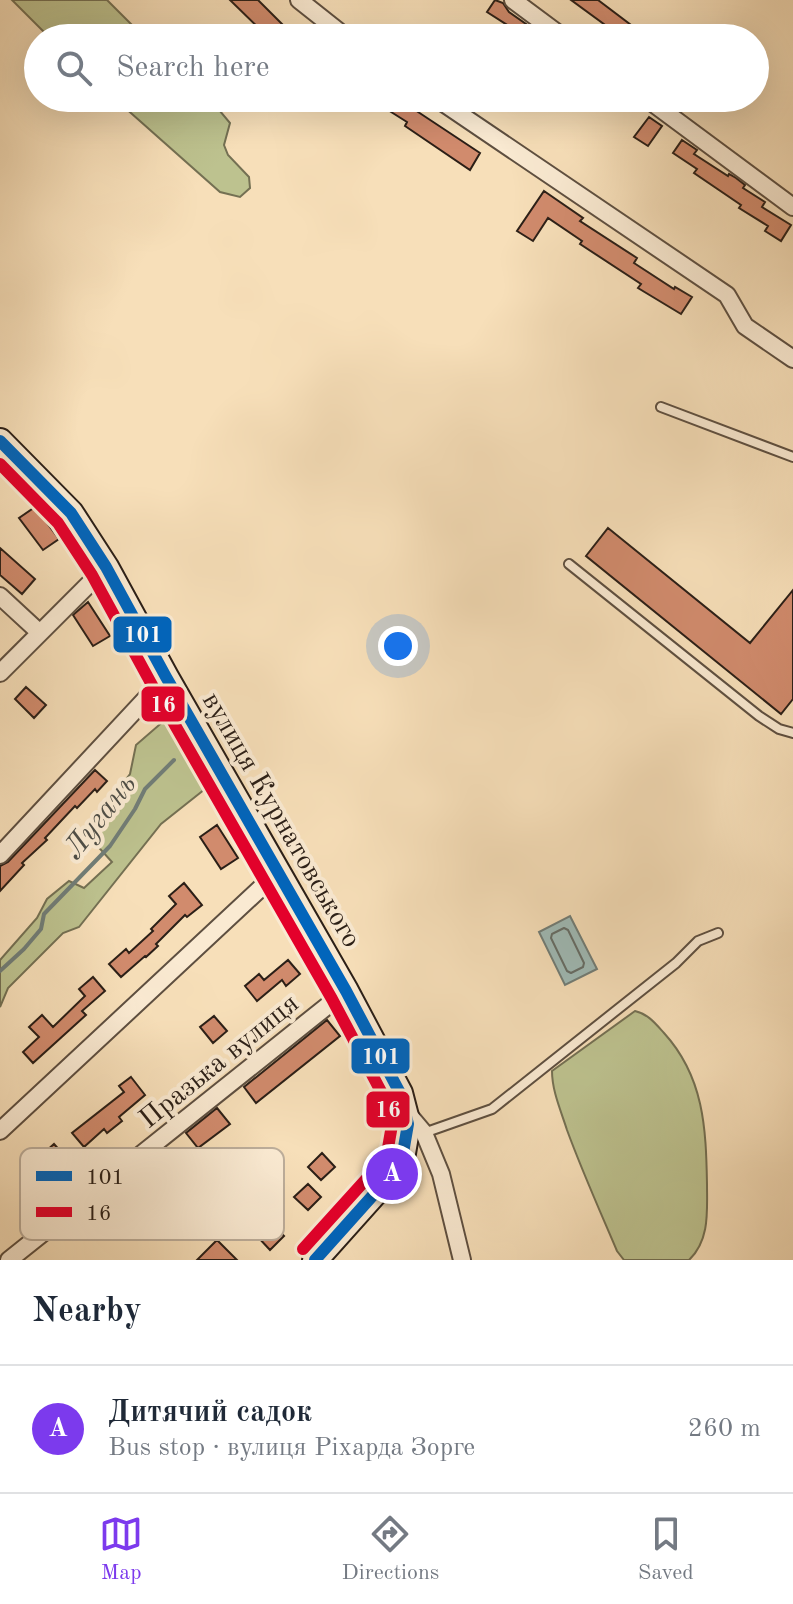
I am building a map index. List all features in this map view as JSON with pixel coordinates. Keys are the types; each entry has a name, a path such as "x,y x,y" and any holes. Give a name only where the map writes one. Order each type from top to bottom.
{"street":[{"path":"299,0 329,24"},
{"path":"513,0 545,24"},
{"path":"457,112 727,295 745,326 793,359"},
{"path":"665,112 793,207"},
{"name":"вулиця Курнатовського","path":"0,441 71,513 106,567 346,991 391,1074 411,1127"},
{"path":"0,673 106,567"},
{"path":"0,596 40,633"},
{"path":"0,855 166,677"},
{"path":"0,1131 279,871"},
{"name":"Празька вулиця","path":"149,1148 346,991"},
{"path":"315,1260 392,1174 411,1127"},
{"path":"411,1127 441,1174 462,1260"},
{"name":"Празька вулиця","path":"9,1260 34,1240"}],"lane":[{"path":"661,407 793,457"},
{"path":"569,564 759,716 779,729 793,733"},
{"path":"411,1127 492,1109 642,991 686,955 698,941 718,933"}],"green space":[{"path":"12,0 107,0 131,24 36,24"},
{"path":"130,112 221,112 230,123 224,145 228,155 249,177 250,188 240,197 220,192"},
{"path":"166,719 205,789 161,824 79,927 63,933 8,988 0,1007 0,960 37,918 47,899 69,881 84,888 112,862 92,840 102,824 109,801 130,774 136,745"},
{"path":"635,1011 651,1019 677,1050 695,1085 700,1104 704,1123 707,1215 701,1243 689,1260 624,1260 617,1251 579,1161 554,1086 552,1071"}],"water":[{"path":"570,916 597,969 565,985 539,932"}],"building":[{"path":"230,0 258,0 282,24 255,24"},
{"path":"495,0 503,3 509,12 526,24 506,24 487,12"},
{"path":"571,0 598,0 630,24 604,24"},
{"path":"391,112 418,112 480,153 470,170 405,126 407,122"},
{"path":"649,117 662,126 648,146 634,137"},
{"path":"682,140 697,150 694,154 736,178 745,185 743,188 765,202 762,207 791,225 781,241 765,231 768,226 739,208 741,205 694,173 697,169 673,153"},
{"path":"544,191 583,218 580,221 637,258 634,263 692,297 681,314 638,288 641,284 580,244 582,241 548,218 533,241 517,231"},
{"path":"35,507 59,539 43,550 19,518"},
{"path":"608,528 750,643 793,590 793,699 781,714 586,556"},
{"path":"0,548 35,579 22,594 0,575"},
{"path":"88,602 110,636 93,646 73,615"},
{"path":"26,687 46,705 34,718 15,699"},
{"path":"95,770 107,781 77,808 75,806 0,891 0,866 8,862"},
{"path":"217,825 238,858 221,869 200,837"},
{"path":"184,883 202,905 187,917 185,915 156,944 158,946 121,977 109,964 126,949 129,953 153,931 151,929 176,904 169,896"},
{"path":"288,960 300,974 286,986 282,980 257,1001 245,986 259,974 264,980"},
{"path":"93,977 105,991 82,1011 86,1015 33,1063 23,1052 39,1037 29,1027 42,1015 53,1027 85,996 79,989"},
{"path":"214,1016 227,1031 213,1043 200,1027"},
{"path":"327,1020 340,1036 256,1103 244,1087"},
{"path":"131,1077 145,1095 119,1117 122,1121 107,1133 104,1129 84,1147 72,1133 124,1092 119,1086"},
{"path":"217,1108 230,1124 198,1148 186,1133"},
{"path":"322,1153 335,1167 321,1180 308,1167"},
{"path":"308,1184 321,1197 308,1210 294,1197"},
{"path":"217,1240 237,1260 197,1260"},
{"path":"261,1240 280,1240 270,1250"}],"waterway":[{"name":"Лугань","path":"0,971 41,929 44,914 110,846 145,789 174,760"}],"transit line":[{"name":"101","path":"0,441 71,513 106,567 346,991 400,1093 408,1124 403,1153 392,1174 315,1260"},
{"name":"16","path":"0,464 58,523 92,575 332,999 385,1099 392,1125 388,1148 379,1165 303,1249"}],"place":[{"name":"Дитячий садок","path":"392,1174"}]}
